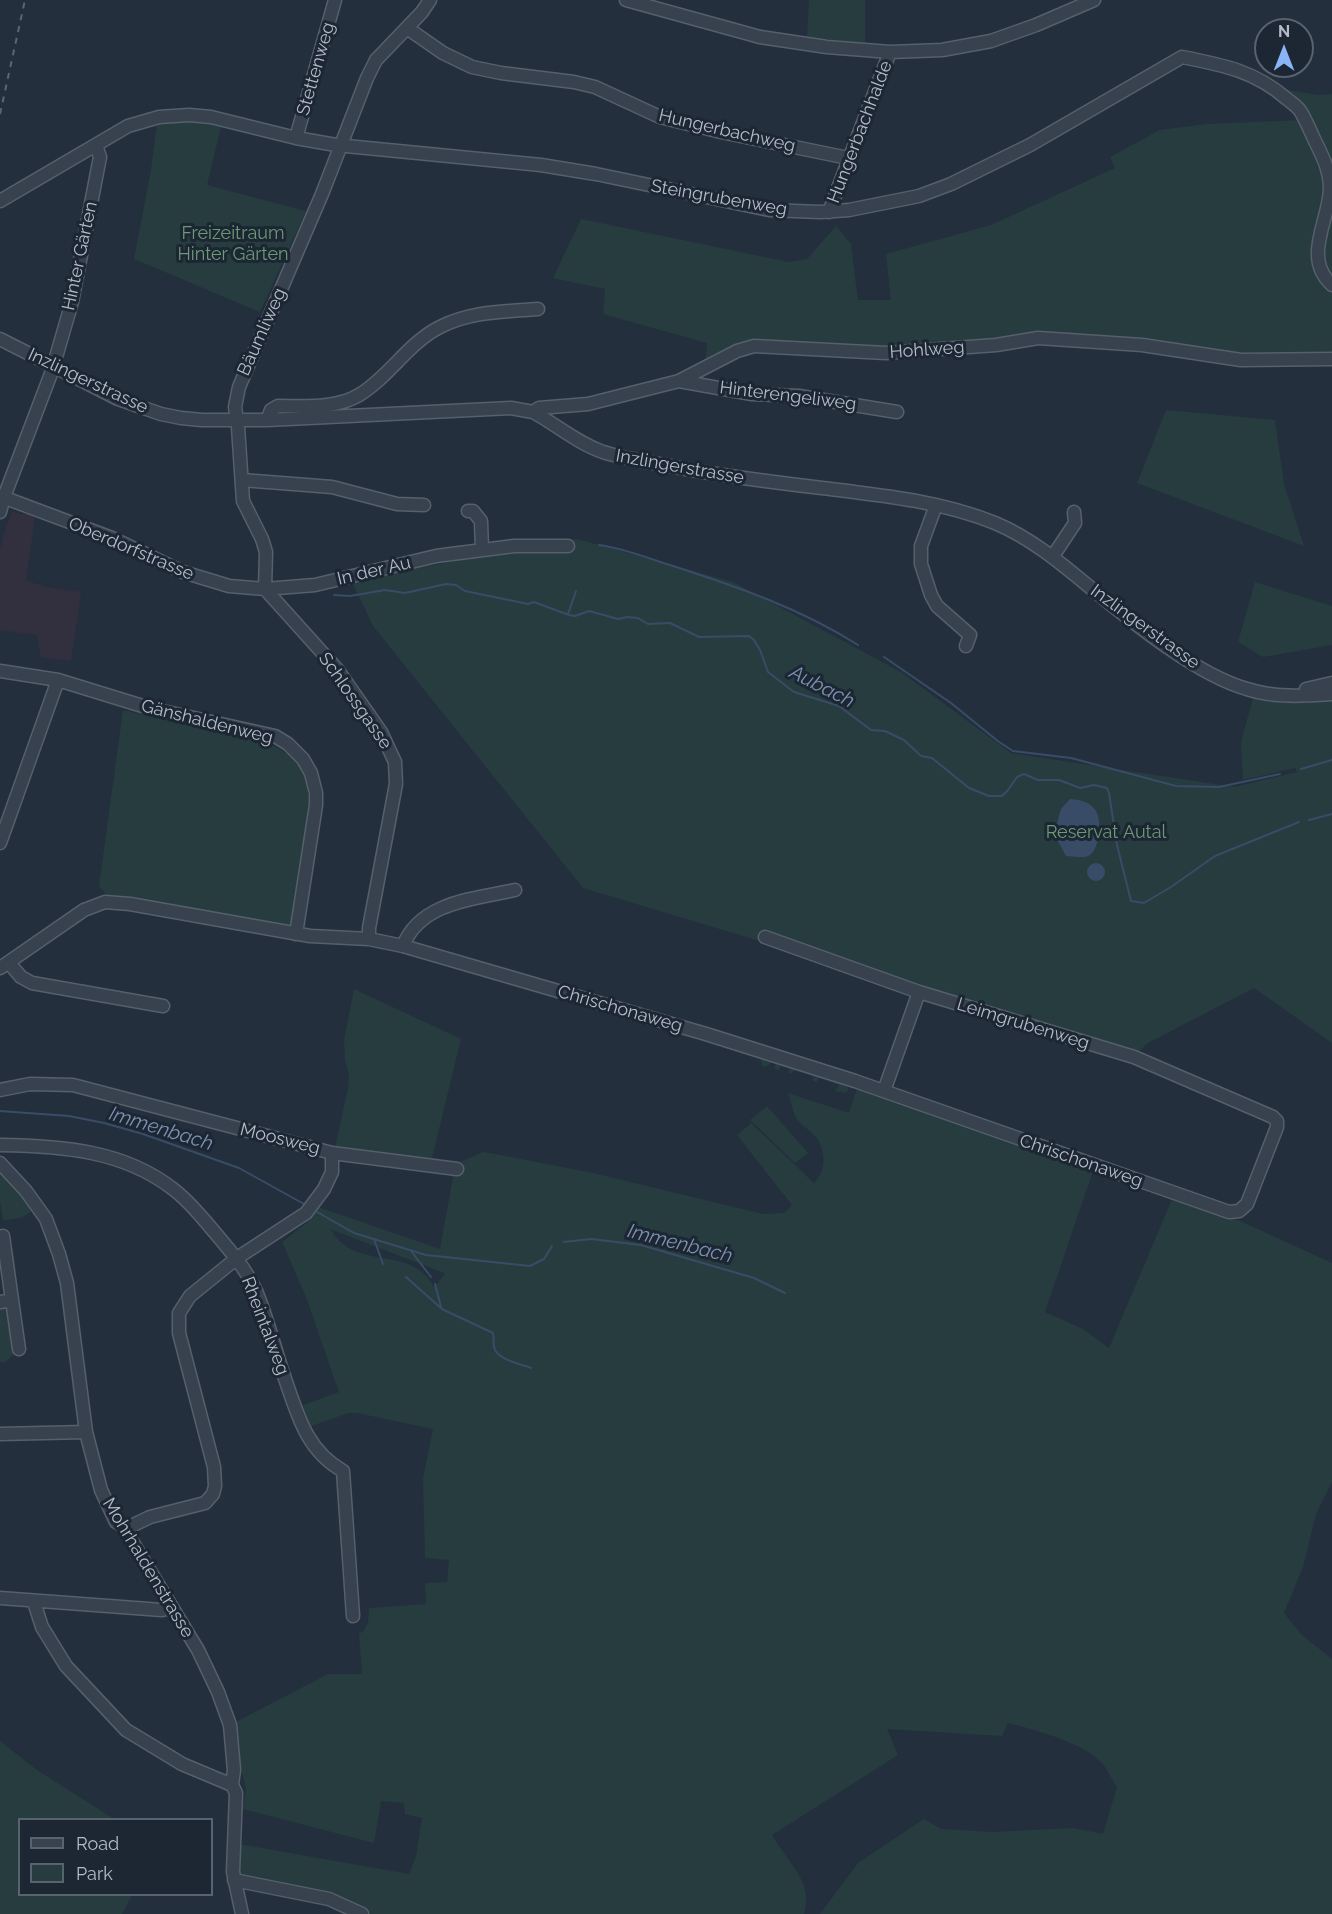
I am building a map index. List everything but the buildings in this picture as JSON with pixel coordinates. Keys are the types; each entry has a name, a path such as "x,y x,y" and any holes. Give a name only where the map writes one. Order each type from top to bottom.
{"street":[{"name":"Stettenweg","path":"296,138 335,0"},
{"name":"Bäumliweg","path":"265,589 266,552 243,501 235,407 238,387 322,194 367,78 376,60 422,12 430,0"},
{"path":"626,0 760,37 827,47 890,52 942,50 991,41 1036,26 1094,0"},
{"name":"Hungerbachweg","path":"407,28 443,53 472,67 595,87 660,117 848,158"},
{"name":"Hungerbachhalde","path":"830,212 848,158 890,52"},
{"name":"Steingrubenweg","path":"0,201 128,126 149,118 170,115 211,117 296,138 341,146 542,165 769,210 830,212 919,196 951,184 1030,145 1182,57 1221,65 1258,78 1274,87 1300,110 1327,164 1330,189 1318,257 1327,281 1332,285"},
{"name":"Hinter Gärten","path":"0,512 2,496 53,367 72,302 100,157 96,145"},
{"path":"267,420 271,410 278,406 335,404 358,396 377,382 426,335 453,321 486,312 538,309"},
{"name":"Hohlweg","path":"533,412 539,408 594,403 679,381 736,351 754,346 886,353 996,345 1038,338 1142,345 1241,360 1332,359"},
{"name":"Inzlingerstrasse","path":"0,339 118,399 161,414 202,420 237,421 511,408 533,412 593,448 625,458 729,477 872,494 936,505 997,524 1053,556 1126,617 1187,659 1230,684 1247,690 1282,696 1332,694"},
{"name":"Hinterengeliweg","path":"679,381 752,394 799,396 897,412"},
{"path":"242,480 332,487 397,504 424,505"},
{"name":"Oberdorfstrasse","path":"2,496 112,538 196,577 229,586 265,589"},
{"path":"936,505 921,546 921,564 937,606 970,634 966,646"},
{"path":"468,511 473,511 481,521 482,550"},
{"path":"1053,556 1076,523 1074,512"},
{"name":"In der Au","path":"265,589 315,585 436,556 514,546 568,546"},
{"name":"Schlossgasse","path":"265,589 337,669 381,732 395,762 396,784 369,939"},
{"name":"Gänshaldenweg","path":"0,671 58,680 150,708 275,736 288,744 303,759 311,773 316,805 296,934"},
{"path":"0,843 58,680"},
{"path":"1291,692 1332,683"},
{"path":"403,945 407,934 431,912 468,900 515,890"},
{"name":"Chrischonaweg","path":"4,966 84,910 105,902 130,904 296,934 324,938 369,939 403,945 712,1035 884,1091 1229,1212 1239,1211"},
{"name":"Leimgrubenweg","path":"765,937 919,992 1134,1057 1273,1117 1277,1121 1277,1127 1247,1204 1239,1211"},
{"path":"4,966 32,983 163,1006"},
{"path":"884,1091 919,992"},
{"name":"Moosweg","path":"0,1090 30,1084 73,1085 332,1153 457,1169"},
{"name":"Rheintalweg","path":"0,1145 46,1146 93,1152 147,1173 172,1188 191,1205 237,1258 255,1291 304,1429 317,1450 328,1462 343,1471 353,1616"},
{"path":"127,1528 150,1517 205,1503 213,1494 216,1478 214,1467 179,1333 179,1313 190,1296 237,1258 306,1213 324,1189 332,1172 332,1153"},
{"name":"Mohrhaldenstrasse","path":"0,1163 26,1191 46,1219 59,1254 67,1283 86,1432 101,1490 116,1522 127,1528 133,1543 198,1650 230,1725 234,1770 232,1785 236,1793 233,1872 242,1914"},
{"path":"3,1236 6,1301 19,1349"},
{"path":"0,1434 86,1432"},
{"path":"0,1598 162,1610 171,1608"},
{"path":"34,1602 42,1627 66,1666 126,1730 182,1764 232,1785"},
{"path":"234,1880 328,1899 362,1914"}],"shaded area":[{"path":"12,512 35,516 26,581 81,592 71,661 41,657 37,635 0,630 0,551"}],"green space":[{"path":"809,0 865,0 865,43 807,37"},
{"path":"1280,89 1318,95 1332,94 1332,281 1322,266 1329,168"},
{"path":"1303,120 1326,181 1315,244 1332,289 1332,357 1242,358 1051,336 957,348 758,345 705,364 707,343 603,314 605,289 553,278 581,219 789,262 807,259 836,226 851,244 858,300 891,300 886,254 991,225 1115,168 1110,157 1160,130 1207,124"},
{"name":"Freizeitraum Hinter Gärten","path":"176,121 205,123 221,127 207,185 306,211 260,312 134,259 151,170 157,123"},
{"path":"1166,410 1275,420 1284,484 1304,546 1137,483"},
{"name":"Reservat Autal","path":"577,539 733,582 901,672 1011,753 1234,787 1297,772 1295,768 1243,780 1241,742 1253,698 1292,703 1332,699 1332,1043 1254,988 1148,1043 1136,1054 583,888 373,626 351,580"},
{"path":"1255,582 1332,606 1332,645 1263,657 1238,642"},
{"path":"123,710 269,744 299,764 307,782 308,823 293,930 107,895 99,886"},
{"path":"354,989 461,1039 431,1162 335,1148 348,1088 349,1075 344,1040"},
{"path":"760,1058 848,1087 848,1090 846,1093 835,1091 839,1085 820,1078 816,1082 812,1080 815,1077 795,1070 791,1074 788,1072 790,1069 781,1066 778,1070 774,1068 776,1064 762,1066"},
{"path":"859,1083 1094,1168 1045,1312 1083,1329 1109,1348 1173,1197 1238,1220 1332,1263 1332,1482 1316,1514 1303,1567 1284,1613 1302,1635 1332,1659 1332,1914 820,1914 858,1863 924,1819 941,1829 993,1832 1073,1828 1103,1834 1117,1787 1102,1763 1071,1743 1008,1723 1002,1736 887,1729 898,1755 772,1835 802,1882 806,1902 804,1914 372,1914 316,1892 240,1875 238,1869 239,1844 409,1874 416,1856 422,1818 405,1814 404,1803 381,1801 374,1843 243,1809 246,1789 230,1725 328,1674 362,1674 359,1633 363,1632 368,1623 369,1608 426,1604 425,1583 447,1582 449,1560 425,1558 423,1478 433,1429 357,1413 348,1413 309,1427 301,1406 339,1392 306,1297 282,1242 309,1221 306,1219 318,1207 440,1249 454,1171 458,1163 483,1152 593,1173 763,1214 784,1213 792,1205 737,1135 751,1123 814,1183 823,1166 823,1153 819,1141 797,1119 788,1093 849,1113","holes":["330,1229 444,1273 434,1287 426,1275 415,1267 353,1250 340,1242"]},
{"path":"767,1106 808,1153 795,1163 750,1120"},
{"path":"0,1173 3,1173 33,1209 27,1215 3,1220"},
{"path":"10,1306 17,1352 5,1362 0,1362 0,1307"},
{"path":"0,1741 37,1770 112,1818 18,1818 18,1896 131,1896 122,1914 0,1914"}],"water":[{"path":"1070,799 1092,806 1098,816 1097,843 1093,852 1088,856 1066,856 1054,834 1061,809"},
{"path":"1096,863 1104,868 1105,872 1100,880 1096,881 1088,876 1087,872 1092,864"}],"waterway":[{"name":"Aubach","path":"599,545 635,553 767,599 813,620 858,645"},
{"name":"Aubach","path":"334,595 350,596 385,590 405,593 446,584 456,585 465,591 528,604 534,602 569,615 575,616 589,611 618,619 638,618 648,624 670,623 699,637 749,636 760,650 768,672 794,692 839,706 871,730 885,731 904,740 921,756 932,758 969,788 989,796 1002,796 1017,777 1024,774 1038,780 1059,780 1080,788 1094,785 1107,788 1117,845 1131,901 1144,903 1215,856 1299,822"},
{"path":"568,614 576,591"},
{"name":"Aubach","path":"884,657 951,703 1013,751 1071,758 1176,786 1219,787 1280,774"},
{"name":"Aubach","path":"1301,769 1332,760"},
{"name":"Aubach","path":"1309,820 1332,814"},
{"name":"Immenbach","path":"0,1111 69,1116 143,1134 239,1168 304,1204"},
{"name":"Immenbach","path":"317,1212 354,1233 426,1255 530,1266 544,1259 552,1246"},
{"path":"374,1239 383,1264"},
{"name":"Immenbach","path":"564,1242 591,1239 641,1245 754,1278 785,1293"},
{"path":"411,1251 431,1277"},
{"path":"406,1277 442,1309 493,1333 494,1347 500,1355 531,1368"},
{"path":"435,1284 441,1307"}],"railway":[{"path":"0,114 25,0"}]}
